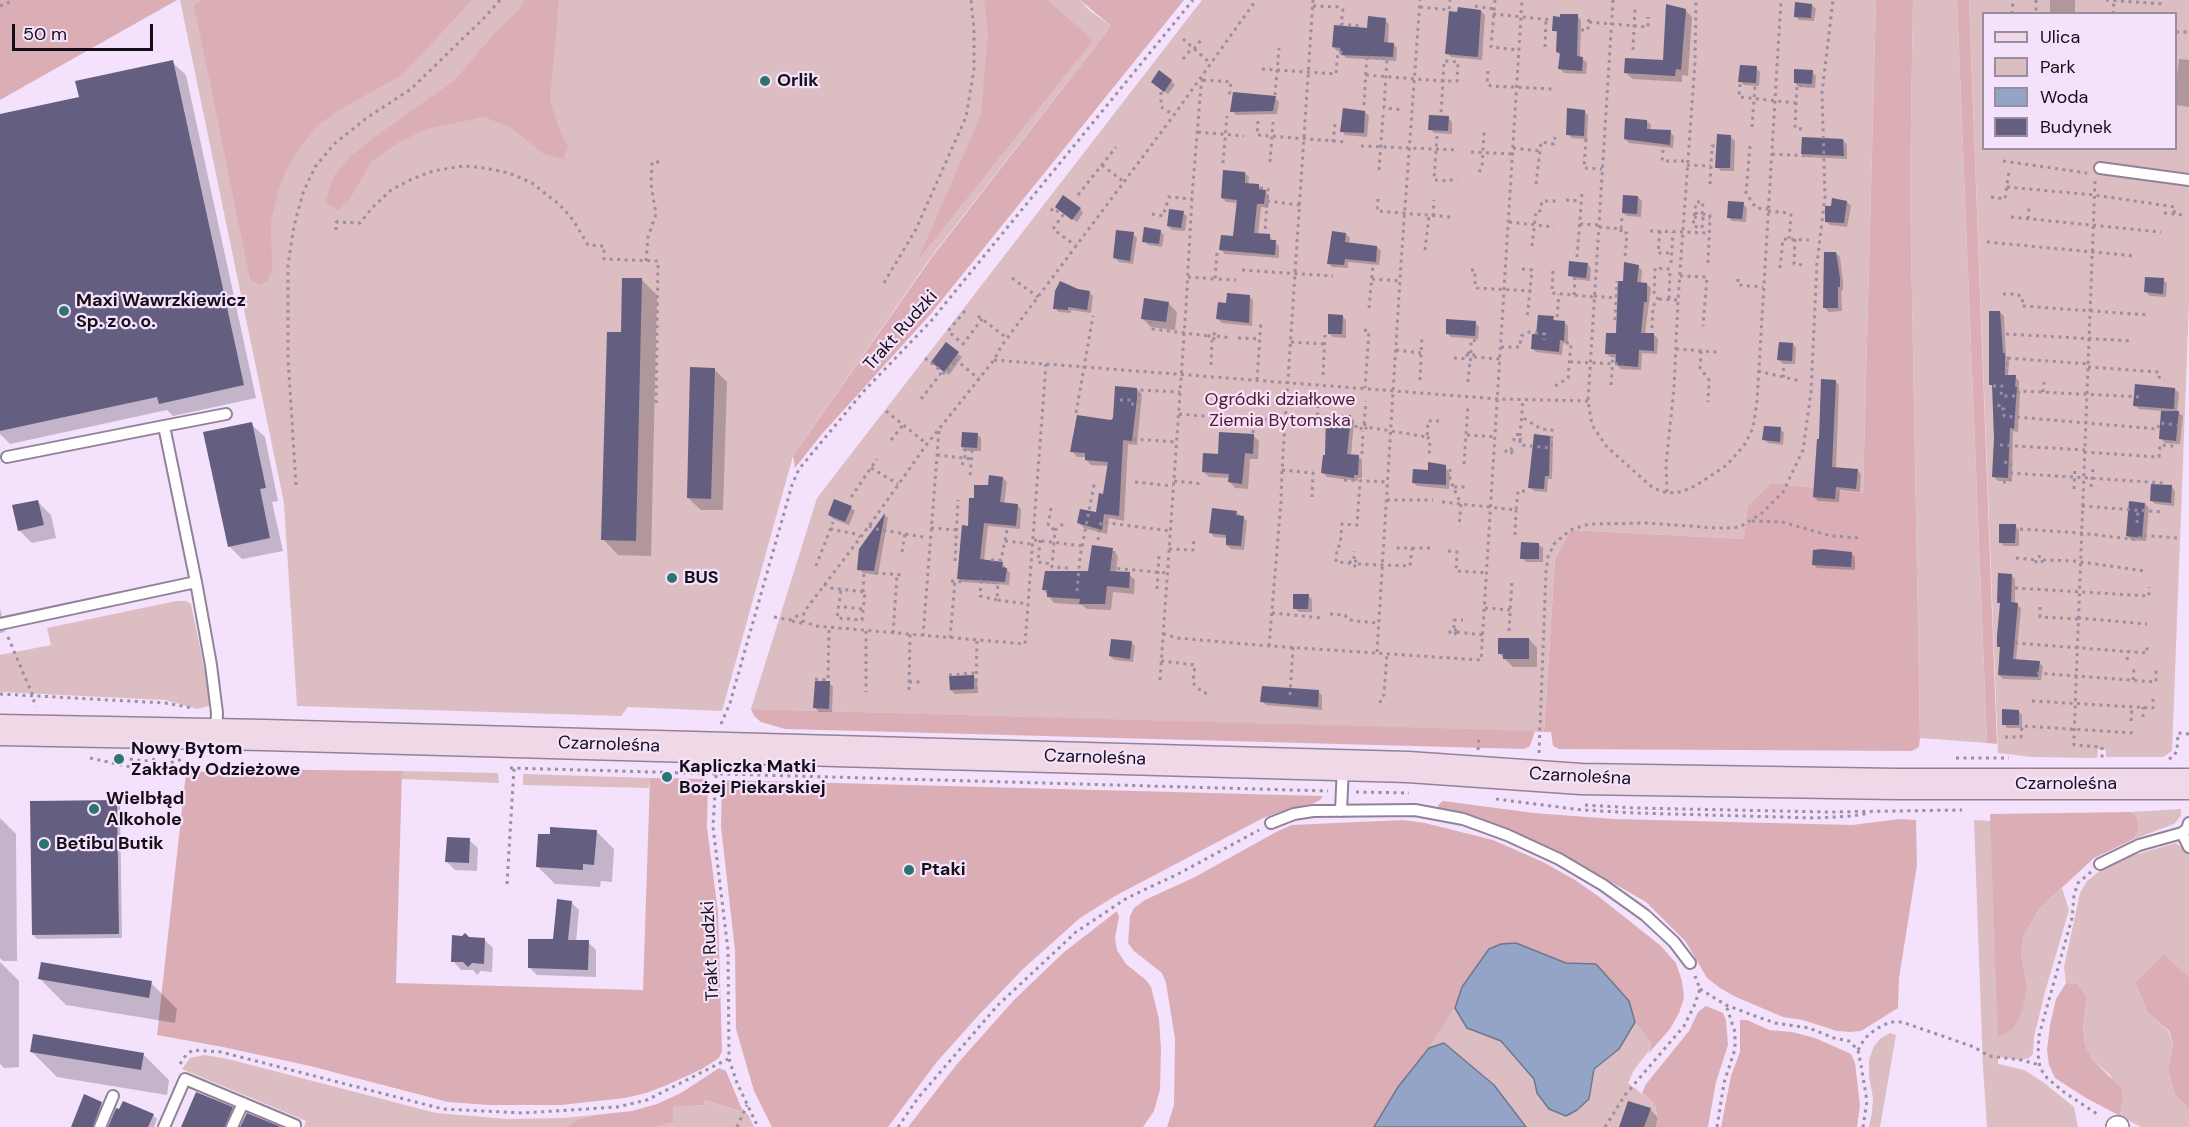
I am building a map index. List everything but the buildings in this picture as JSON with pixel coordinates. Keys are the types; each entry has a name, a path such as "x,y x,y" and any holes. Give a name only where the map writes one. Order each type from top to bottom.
{"street":[{"name":"Czarnoleśna","path":"0,730 216,734 510,759 1342,778 1408,767 1538,776 1649,780 1897,798 2006,767 2189,780"}],"lane":[{"path":"2098,172 2189,180"},
{"path":"7,457 226,414"},
{"path":"164,426 211,665 217,713 216,734"},
{"path":"1,624 196,582"},
{"path":"1341,811 1342,778"},
{"path":"1271,823 1294,814 1415,810 1463,819 1508,834 1559,859 1603,885 1646,915 1674,942 1690,963"},
{"path":"2100,864 2139,845 2182,833 2187,830 2189,823"},
{"path":"2182,833 2189,847"},
{"path":"164,1127 184,1079 295,1125 295,1127"},
{"path":"100,1127 113,1096"},
{"path":"232,1127 243,1103"}],"path":[{"path":"0,6 14,0"},
{"path":"296,485 288,358 288,265 294,226 303,193 315,167 334,144 368,117 411,89 500,0"},
{"path":"884,283 916,229 966,117 974,69 971,0"},
{"name":"Trakt Rudzki","path":"719,729 727,715 792,484 799,469 863,393 931,321 1193,0"},
{"path":"808,625 802,618 804,612 824,584 927,444 994,360 1007,338 1174,115 1256,0"},
{"path":"1269,646 1281,502 1313,0"},
{"path":"1377,652 1395,350 1420,0"},
{"path":"1420,7 1449,10 1450,0"},
{"path":"1495,0 1491,47 1518,50"},
{"path":"1163,634 1178,638 1269,646 1481,660 1522,0"},
{"path":"1613,0 1588,401 1592,425 1607,447 1653,488 1667,493 1681,492 1708,479 1727,465 1750,437 1755,420 1781,0"},
{"path":"1667,493 1666,464 1695,62 1696,0"},
{"path":"1538,776 1546,572 1548,557 1554,544 1570,530 1588,524 1647,523 1734,528 1751,521 1762,513 1783,492 1800,460 1806,437 1815,333 1817,263 1825,197 1822,93 1833,0"},
{"path":"2106,0 2166,4"},
{"path":"1313,6 1340,7 1343,10 1341,24 1360,26"},
{"path":"1475,6 1494,9"},
{"path":"1633,50 1635,8"},
{"path":"1493,14 1552,20"},
{"path":"1581,30 1588,30 1589,16"},
{"path":"1588,22 1648,27 1648,17"},
{"path":"1545,47 1546,19"},
{"path":"1183,39 1210,63"},
{"path":"1184,59 1201,40"},
{"path":"1275,95 1279,48"},
{"path":"1262,69 1336,74 1338,52 1346,53"},
{"path":"1364,105 1367,55 1387,58 1384,108 1403,110"},
{"path":"1366,75 1443,81 1457,81 1458,62 1444,61 1443,81 1441,113"},
{"path":"1488,70 1489,85 1554,89"},
{"path":"1160,680 1192,199 1204,72"},
{"path":"1203,80 1231,82 1229,97"},
{"path":"1740,84 1739,97 1796,103"},
{"path":"1803,129 1795,128 1797,85 1810,86"},
{"path":"1752,127 1755,86"},
{"path":"1161,92 1161,107 1174,115"},
{"path":"1379,170 1383,115"},
{"path":"1223,164 1227,116"},
{"path":"1258,121 1257,135 1346,142"},
{"path":"1270,162 1273,122"},
{"path":"1333,142 1335,124"},
{"path":"1198,132 1244,136"},
{"path":"1479,172 1482,168 1484,132"},
{"path":"1437,136 1434,180 1449,181 1457,178"},
{"path":"1536,184 1541,142 1554,144 1555,137"},
{"path":"1586,139 1584,168 1602,169"},
{"path":"1361,146 1456,150"},
{"path":"1710,184 1712,146 1718,146"},
{"path":"1750,146 1746,193 1756,208 1791,215 1789,239"},
{"path":"1078,195 1116,147"},
{"path":"1513,148 1540,151"},
{"path":"1663,150 1662,161 1711,166"},
{"path":"1471,152 1513,154"},
{"path":"1772,154 1811,156"},
{"path":"2003,161 2098,172 2092,224 2074,746 2102,747 2102,761"},
{"path":"646,261 648,237 656,214 651,184 652,162 660,162"},
{"path":"1102,165 1124,182"},
{"path":"336,230 336,222 360,223 391,190 419,176 451,168 485,168 516,175 545,191 570,215 588,245 604,246 604,260 657,261 656,406"},
{"path":"1991,197 2005,199 2009,171"},
{"path":"2007,187 2094,195 2175,207 2174,214"},
{"path":"1260,188 1268,189 1265,232"},
{"path":"1577,257 1582,193"},
{"path":"1152,214 1163,216 1169,196 1192,199"},
{"path":"1378,199 1377,211 1451,217"},
{"path":"1425,249 1434,200"},
{"path":"1566,200 1581,201"},
{"path":"1267,201 1300,205"},
{"path":"1532,246 1536,212 1540,211 1542,201 1558,201"},
{"path":"1696,202 1703,202 1702,216 1702,228 1693,226 1696,202"},
{"path":"2028,219 2029,206"},
{"path":"1052,211 1053,208 1063,215 1053,229 1076,246"},
{"path":"2164,213 2185,215"},
{"path":"1694,215 1710,215 1708,265"},
{"path":"1621,229 1622,216"},
{"path":"2011,217 2161,232"},
{"path":"1509,222 1554,227"},
{"path":"1580,224 1621,229 1621,232 1627,233 1625,258"},
{"path":"1650,231 1709,233"},
{"path":"1660,231 1658,253 1671,253"},
{"path":"1671,263 1673,231"},
{"path":"1780,268 1783,239 1809,240"},
{"path":"1795,239 1794,264 1803,265"},
{"path":"1987,242 2135,256"},
{"path":"1215,279 1217,253"},
{"path":"1370,308 1373,264"},
{"path":"1669,299 1670,268 1655,268 1654,296 1658,299 1678,300"},
{"path":"1522,269 1532,270 1527,319"},
{"path":"1242,270 1333,276"},
{"path":"1471,270 1476,270 1475,287 1477,288 1531,291"},
{"path":"1553,271 1552,293 1616,298"},
{"path":"1680,276 1707,277 1702,326"},
{"path":"1188,277 1236,280"},
{"path":"1012,278 1038,297"},
{"path":"1574,295 1575,278"},
{"path":"1371,279 1400,281"},
{"path":"1738,279 1738,285 1764,287"},
{"path":"1615,320 1617,281"},
{"path":"1557,317 1559,294"},
{"path":"2003,294 2017,294 2023,298 2022,306 2149,315"},
{"path":"1652,328 1654,303 1658,299"},
{"path":"965,311 948,331 963,344 980,317 1007,338"},
{"path":"1076,413 1093,316"},
{"path":"1150,321 1153,329 1209,336 1213,333 1217,336 1231,338"},
{"path":"1257,380 1261,321"},
{"path":"1365,330 1369,331 1365,388"},
{"path":"1501,347 1520,347 1521,336 1529,332 1545,334 1544,340"},
{"path":"2006,334 2132,341"},
{"path":"1323,375 1325,335"},
{"path":"1420,380 1422,335"},
{"path":"1209,336 1212,340 1211,365"},
{"path":"1212,340 1217,336"},
{"path":"1238,338 1260,339"},
{"path":"1468,382 1471,340 1479,341"},
{"path":"1291,342 1324,344"},
{"path":"1555,386 1568,378 1572,343 1562,343"},
{"path":"1676,349 1717,352"},
{"path":"1395,350 1421,353"},
{"path":"1701,351 1700,368 1709,380 1708,402"},
{"path":"1611,385 1613,355"},
{"path":"925,358 945,374 955,360 979,379"},
{"path":"1454,358 1500,358"},
{"path":"2006,373 2008,358 2159,372 2159,377 2165,380"},
{"path":"994,360 1498,399 1588,401"},
{"path":"1570,362 1623,364"},
{"path":"774,617 808,625 1025,644 1046,364"},
{"path":"1783,368 1785,373 1783,377"},
{"path":"1758,371 1800,381"},
{"path":"921,399 942,372"},
{"path":"2043,392 2044,382"},
{"path":"1993,386 2002,386 2001,396 2017,396 2019,391 2143,397"},
{"path":"1120,400 1131,400 1131,404 1138,404 1139,390 1180,392"},
{"path":"1317,423 1319,393"},
{"path":"1522,417 1541,429 1552,430 1551,448 1520,445 1523,399"},
{"path":"1362,454 1366,401"},
{"path":"1999,404 1999,409 2004,409 2004,416 2158,429 2159,423 2177,425"},
{"path":"1464,464 1468,406"},
{"path":"886,411 927,444"},
{"path":"1179,414 1215,417"},
{"path":"1241,418 1324,424"},
{"path":"1253,433 1254,419"},
{"path":"1352,421 1352,426 1365,426 1427,437"},
{"path":"1429,457 1428,421 1439,421"},
{"path":"891,440 903,425"},
{"path":"1360,427 1363,431"},
{"path":"923,636 939,429"},
{"path":"1467,435 1496,437"},
{"path":"1510,448 1520,438"},
{"path":"1133,439 1177,442"},
{"path":"2065,441 2065,449"},
{"path":"2000,445 2159,457 2160,445 2174,446"},
{"path":"962,465 965,458 964,450 972,451 970,477"},
{"path":"937,455 972,459"},
{"path":"851,497 877,459"},
{"path":"2003,462 2011,463 2010,482 2003,482"},
{"path":"870,468 898,484"},
{"path":"2074,489 2075,468"},
{"path":"2091,487 2093,468"},
{"path":"1450,469 1450,480 1461,504 1459,527"},
{"path":"1282,470 1313,473 1312,497"},
{"path":"2010,473 2165,483"},
{"path":"1077,591 1095,480"},
{"path":"1344,480 1388,482"},
{"path":"1174,481 1203,484"},
{"path":"1360,481 1357,525 1342,524 1336,562 1349,563 1353,567 1358,564 1410,566 1412,548"},
{"path":"1135,482 1173,486"},
{"path":"1454,487 1465,488"},
{"path":"1515,535 1518,491 1528,491"},
{"path":"955,561 958,500"},
{"path":"1387,500 1433,500"},
{"path":"1442,502 1516,510"},
{"path":"2082,506 2162,512"},
{"path":"1051,508 1048,526 1055,530"},
{"path":"2137,523 2138,510"},
{"path":"1751,521 1782,522 1831,536 1860,538"},
{"path":"816,566 833,522"},
{"path":"1098,540 1101,522 1170,531"},
{"path":"1052,564 1055,530 1063,524"},
{"path":"869,525 876,529 923,537"},
{"path":"991,560 1001,560 1008,525"},
{"path":"931,528 957,530"},
{"path":"830,529 856,534 860,537"},
{"path":"2020,529 2138,540 2141,535 2177,538"},
{"path":"902,552 905,534"},
{"path":"1169,549 1193,550 1194,539"},
{"path":"1040,540 1038,562 1052,564 1052,567 1069,568"},
{"path":"1005,541 1034,542 1040,540 1083,546"},
{"path":"1392,548 1433,548"},
{"path":"1114,551 1113,568 1167,573"},
{"path":"1354,551 1354,559 1358,564"},
{"path":"1448,551 1457,552 1456,571 1487,573"},
{"path":"1157,589 1160,555"},
{"path":"2016,558 2036,560 2039,564 2043,560 2080,562 2145,571"},
{"path":"1349,563 1354,559"},
{"path":"862,592 864,571"},
{"path":"875,573 903,575"},
{"path":"893,633 897,575"},
{"path":"1509,631 1512,580"},
{"path":"950,638 953,581 964,582"},
{"path":"997,600 998,583 981,581 980,596 997,600 1028,604"},
{"path":"824,584 841,590 865,592 862,620 837,618 841,590"},
{"path":"2015,588 2149,596 2149,587"},
{"path":"844,607 863,609"},
{"path":"2040,607 2040,617 2147,624"},
{"path":"1485,608 1510,610"},
{"path":"790,620 804,612"},
{"path":"1272,613 1322,618"},
{"path":"1330,614 1345,615 1347,619 1355,621 1379,623"},
{"path":"1463,620 1454,620 1455,630 1483,635"},
{"path":"1,624 33,696"},
{"path":"815,680 828,680 829,627"},
{"path":"866,631 866,692"},
{"path":"909,690 910,634"},
{"path":"976,689 977,640"},
{"path":"2015,643 2147,653 2147,647"},
{"path":"1290,695 1293,647"},
{"path":"2127,660 2128,651"},
{"path":"1380,703 1384,695 1388,653"},
{"path":"1161,661 1194,665 1192,683 1203,693 1210,693"},
{"path":"2133,680 2134,668"},
{"path":"2037,673 2156,682 2156,669"},
{"path":"949,675 975,673"},
{"path":"909,682 924,682"},
{"path":"0,694 165,703 197,709"},
{"path":"2032,701 2153,708 2153,697"},
{"path":"2131,721 2132,707"},
{"path":"2143,707 2143,717"},
{"path":"2005,736 2020,738 2022,726 2135,733"},
{"path":"2162,760 2176,753 2178,734 2189,734"},
{"path":"1478,754 1479,736"},
{"path":"82,756 135,768 190,758"},
{"path":"507,884 510,759 716,775 1342,778 1416,794"},
{"name":"Trakt Rudzki","path":"717,768 713,827 728,950 729,1059 758,1127"},
{"path":"1489,798 1553,807 1636,813 1815,818 1877,812 1897,798 1968,810"},
{"path":"898,1127 918,1098 998,1005 1076,932 1127,898 1180,873 1271,823"},
{"path":"2100,864 2078,883 2074,895 2072,918 2039,1036 2040,1065 2047,1078 2064,1092 2118,1127"},
{"path":"1690,963 1700,989 1726,1005 1775,1023 1809,1028 1849,1041 1858,1050 1867,1101 1863,1127"},
{"path":"1605,1127 1625,1095 1684,1026 1700,989"},
{"path":"1717,1127 1724,1083 1735,1049 1735,1032 1726,1005"},
{"path":"1858,1050 1865,1038 1876,1029 1890,1022 1902,1022 1974,1047 1989,1056 2040,1065"},
{"path":"184,1079 178,1072 182,1060 193,1050 203,1050 221,1052 443,1109 523,1113 561,1112 617,1107 647,1100 729,1059"},
{"path":"737,1127 747,1105"}],"green space":[{"path":"180,0 1080,0 1089,10 1111,26 931,257 793,456 722,711 628,707 621,716 297,706 284,503"},
{"name":"Ogródki działkowe Ziemia Bytomska","path":"1202,0 1876,0 1863,493 1772,483 1744,539 1570,530 1555,559 1544,732 751,709 817,498"},
{"path":"1913,0 1957,0 1987,743 1920,738 1910,185"},
{"path":"1969,0 2189,0 2189,303 2172,751 2163,757 2106,757 2106,750 2098,749 2097,758 2032,757 1998,753"},
{"path":"176,601 186,601 191,604 212,705 197,709 165,700 0,692 0,655 51,645 47,628"},
{"path":"402,771 498,773 499,783 402,779"},
{"path":"523,774 650,778 649,788 523,785"},
{"path":"2181,809 2181,816 2174,824 2134,839 2139,829 2137,817 2131,812"},
{"path":"1974,820 1991,821 1995,923 2027,986 2021,955 2024,935 2039,909 2062,888 2069,910 2045,992 2034,1037 2033,1054 2022,1060 1998,1057 1998,1064 2024,1070 2043,1082 2074,1107 2078,1127 1987,1127"},
{"path":"2176,843 2189,854 2189,977 2164,954 2135,982 2148,1013 2168,1031 2173,1044 2168,1069 2175,1095 2189,1109 2189,1127 2141,1127 2120,1116 2123,1099 2110,1075 2092,1059 2085,1045 2083,1026 2087,997 2078,984 2066,983 2064,967 2080,893 2087,881 2120,859"},
{"path":"1455,1008 1467,1028 1501,1041 1534,1079 1537,1093 1589,1099 1594,1069 1619,1049 1635,1022 1650,1041 1651,1048 1634,1070 1628,1083 1655,1104 1658,1120 1652,1127 1526,1127 1494,1085 1445,1043 1429,1048"},
{"path":"1890,1033 1896,1035 1880,1127 1869,1127 1873,1098 1869,1060 1874,1046"},
{"path":"205,1055 436,1113 507,1119 595,1115 577,1120 567,1127 304,1127 306,1121 182,1069 190,1058"},
{"path":"705,1100 739,1111 741,1107 749,1116 754,1127 656,1127 674,1122 673,1107 704,1105"}],"shaded area":[{"path":"0,0 177,0 0,100"},
{"path":"203,0 472,0 402,75 339,110 317,126 301,146 287,168 278,192 271,221 272,270 267,282 259,285 250,279 194,5"},
{"path":"524,0 559,0 550,101 561,134 568,146 563,159 544,154 508,126 484,117 426,129 398,143 372,161 349,200 338,210 325,202 334,176 351,156 455,80 494,34 520,9"},
{"path":"984,0 1047,0 1093,40 918,260 981,115 988,33"},
{"path":"1080,0 1184,0 929,316 821,435 795,468 793,456 932,257 1111,26"},
{"path":"1876,0 1913,0 1910,185 1919,747 1912,751 1559,749 1553,746 1551,732 1544,732 1555,559 1570,530 1744,539 1748,506 1772,483 1863,493"},
{"path":"1957,0 1969,0 1997,744 1987,743"},
{"path":"751,709 1535,731 1530,746 1524,749 785,729 761,722 754,716"},
{"path":"230,769 402,771 396,983 643,990 650,778 708,779 707,827 718,912 722,1051 719,1058 702,1069 667,1085 625,1098 561,1105 489,1105 448,1102 310,1066 157,1035 186,773"},
{"path":"722,780 1323,796 1312,804 1291,808 1263,818 1115,896 1080,918 1023,969 976,1018 936,1063 888,1127 772,1127 754,1091 736,1029 735,950 721,827"},
{"path":"1443,801 1534,813 1614,819 1852,825 1900,819 1916,820 1917,865 1899,978 1898,1008 1861,1031 1850,1032 1837,1031 1803,1020 1783,1017 1736,997 1707,978 1686,942 1646,902 1554,849 1479,819 1439,809 1438,805"},
{"path":"2131,812 2137,817 2139,829 2134,839 2094,858 2039,909 2024,935 2021,955 2027,986 2022,1012 2013,1029 1998,1037 1990,814"},
{"path":"1403,820 1425,823 1493,840 1543,862 1598,896 1661,946 1676,963 1682,981 1684,998 1670,1029 1648,1054 1651,1048 1650,1041 1635,1022 1629,1001 1596,964 1567,963 1516,943 1462,987 1455,1008 1429,1048 1398,1087 1374,1127 1167,1127 1174,1105 1175,1039 1166,983 1162,973 1134,951 1128,943 1130,916 1134,908 1145,900 1195,877 1292,825"},
{"path":"1117,911 1119,917 1115,938 1117,950 1126,964 1151,987 1159,1019 1160,1090 1154,1111 1143,1127 908,1127 957,1064 1014,1000 1063,953"},
{"path":"2164,954 2189,977 2189,1109 2175,1095 2168,1069 2173,1044 2169,1031 2148,1013 2135,982"},
{"path":"2066,983 2078,984 2087,997 2083,1026 2085,1045 2092,1059 2121,1088 2123,1099 2120,1116 2055,1078 2049,1065 2047,1050 2050,1025 2056,999"},
{"path":"1706,1006 1723,1013 1726,1020 1728,1045 1716,1082 1708,1127 1652,1127 1658,1120 1655,1104 1642,1093 1646,1084 1689,1031 1698,1012"},
{"path":"1740,1020 1747,1020 1769,1030 1792,1032 1815,1038 1851,1054 1855,1063 1860,1105 1857,1127 1721,1127 1731,1076 1740,1052"},
{"path":"719,1068 726,1071 741,1107 740,1111 705,1100 704,1105 673,1107 674,1122 656,1127 567,1127 577,1120 595,1115 632,1111 657,1104 681,1093"}],"water":[{"path":"1516,943 1566,963 1596,964 1629,1001 1635,1022 1619,1049 1594,1069 1589,1099 1566,1116 1549,1109 1537,1093 1534,1079 1501,1041 1467,1028 1455,1008 1462,987 1489,949 1501,944"},
{"path":"1444,1043 1494,1085 1526,1127 1374,1127 1398,1087 1429,1048"}],"place":[{"name":"Orlik","path":"765,81"},
{"name":"Maxi Wawrzkiewicz Sp. z o. o.","path":"64,311"},
{"name":"BUS","path":"672,578"},
{"name":"Nowy Bytom Zakłady Odzieżowe","path":"119,759"},
{"name":"Kapliczka Matki Bożej Piekarskiej","path":"667,777"},
{"name":"Wielbłąd Alkohole","path":"94,809"},
{"name":"Betibu Butik","path":"44,844"},
{"name":"Ptaki","path":"909,870"}]}
